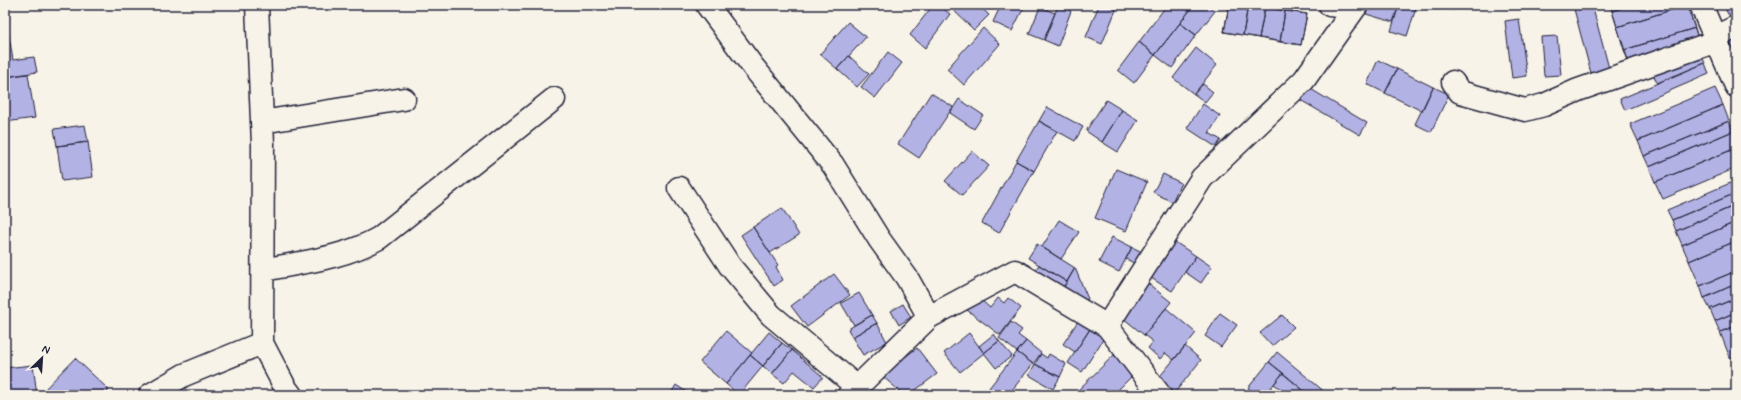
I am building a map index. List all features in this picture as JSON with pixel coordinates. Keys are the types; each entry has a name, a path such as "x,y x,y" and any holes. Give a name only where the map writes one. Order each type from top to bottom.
{"street":[{"path":"257,5 262,122 262,343 285,387 291,395"},
{"path":"707,5 754,68 833,165 879,239 907,278 929,317"},
{"path":"1330,5 1356,6"},
{"path":"1702,5 1736,86"},
{"path":"1106,326 1202,178 1304,80 1356,6"},
{"path":"1452,82 1460,92 1525,110 1544,105 1578,90 1716,39 1736,27"},
{"path":"262,122 404,99"},
{"path":"263,270 337,255 361,248 379,238 554,99"},
{"path":"679,188 730,266 771,315 853,391 929,317 1016,271 1106,326 1160,395"},
{"path":"154,394 184,375 262,343"}],"building":[{"path":"933,5 938,5 950,14 925,48 910,35"},
{"path":"948,5 978,5 989,15 974,30"},
{"path":"1001,5 1025,5 1012,31 993,22"},
{"path":"1099,5 1118,5 1102,44 1086,37"},
{"path":"1167,5 1194,5 1155,55 1139,42"},
{"path":"1194,5 1207,5 1215,11 1196,35 1180,23"},
{"path":"1229,5 1248,5 1243,35 1224,32"},
{"path":"1229,5 1253,5 1307,14 1301,45 1224,32"},
{"path":"1248,5 1265,7 1259,38 1243,35"},
{"path":"1369,5 1399,5 1393,22 1366,14"},
{"path":"1399,5 1417,5 1407,36 1391,31"},
{"path":"1434,5 1456,5 1454,10"},
{"path":"1592,5 1610,72 1592,77 1574,9"},
{"path":"1610,5 1631,5 1612,11"},
{"path":"1610,5 1687,5 1700,44 1630,66"},
{"path":"1631,5 1687,5 1617,27 1612,11"},
{"path":"1687,5 1695,28 1624,50 1617,27"},
{"path":"1723,5 1736,5 1736,22 1733,23"},
{"path":"1058,6 1071,11 1058,46 1044,40"},
{"path":"1040,7 1055,13 1044,40 1029,34"},
{"path":"1265,7 1285,11 1280,42 1259,38"},
{"path":"5,9 9,36 5,37"},
{"path":"1285,11 1307,14 1301,45 1280,42"},
{"path":"1519,19 1527,76 1512,78 1505,21"},
{"path":"848,22 866,37 837,69 820,54"},
{"path":"1180,23 1196,35 1172,68 1155,55"},
{"path":"983,28 1000,44 964,85 947,69"},
{"path":"1695,28 1700,44 1630,66 1624,50"},
{"path":"1736,31 1736,45 1731,47 1726,34"},
{"path":"9,36 13,60 34,57 37,72 5,77 5,37"},
{"path":"1557,36 1561,75 1544,76 1541,37"},
{"path":"1139,42 1155,55 1134,83 1118,70"},
{"path":"1196,48 1217,65 1194,94 1173,78"},
{"path":"1699,51 1705,63 1657,83 1652,71"},
{"path":"888,52 902,63 875,98 861,87"},
{"path":"849,56 869,74 857,87 837,69"},
{"path":"1378,60 1397,69 1385,93 1367,84"},
{"path":"1705,63 1709,74 1625,110 1620,99"},
{"path":"1397,69 1433,87 1422,111 1385,93"},
{"path":"28,74 35,118 5,122 5,77"},
{"path":"1203,84 1213,92 1205,102 1194,94"},
{"path":"1304,85 1367,123 1360,135 1297,98"},
{"path":"1433,87 1449,94 1431,132 1415,124"},
{"path":"1715,88 1723,105 1638,141 1630,124"},
{"path":"931,93 953,107 919,158 898,144"},
{"path":"959,99 983,115 974,129 950,113"},
{"path":"1106,100 1122,110 1102,142 1086,131"},
{"path":"1203,104 1220,116 1209,133 1221,140 1216,147 1187,128"},
{"path":"1723,105 1729,121 1644,156 1638,141"},
{"path":"1047,107 1083,127 1075,141 1039,121"},
{"path":"1122,110 1138,120 1118,152 1102,142"},
{"path":"1039,121 1057,131 1034,171 1016,161"},
{"path":"1729,121 1733,131 1649,167 1644,156"},
{"path":"85,125 88,142 57,146 54,129"},
{"path":"1733,131 1736,137 1736,148 1655,182 1649,167"},
{"path":"88,142 93,177 62,181 57,146"},
{"path":"1736,148 1736,168 1663,199 1655,182"},
{"path":"972,151 989,166 962,195 945,181"},
{"path":"1016,161 1034,171 999,233 982,223"},
{"path":"1116,169 1147,182 1126,231 1095,218"},
{"path":"1163,174 1181,183 1172,202 1153,192"},
{"path":"1735,181 1736,193 1672,220 1667,210"},
{"path":"1736,193 1736,205 1676,231 1672,220"},
{"path":"1736,205 1736,222 1682,245 1676,231"},
{"path":"782,208 799,235 770,253 753,227"},
{"path":"1059,220 1079,232 1061,259 1042,247"},
{"path":"1736,222 1736,241 1689,261 1682,245"},
{"path":"753,227 778,265 776,267 783,280 774,286 741,235"},
{"path":"1112,237 1132,247 1119,272 1099,262"},
{"path":"1736,241 1736,271 1700,286 1689,261"},
{"path":"1175,242 1196,256 1172,291 1151,278"},
{"path":"1037,244 1075,268 1067,282 1028,258"},
{"path":"1132,247 1146,254 1140,266 1126,259"},
{"path":"1196,256 1212,267 1201,283 1185,272"},
{"path":"1039,265 1067,282 1061,291 1033,273"},
{"path":"1075,268 1088,299 1083,305 1061,291"},
{"path":"1736,271 1736,284 1704,298 1700,286"},
{"path":"834,274 850,295 807,327 791,306"},
{"path":"1145,281 1171,302 1144,335 1123,318"},
{"path":"1736,284 1736,298 1710,309 1704,298"},
{"path":"859,293 872,315 854,325 841,303"},
{"path":"998,298 1004,303 1008,298 1021,308 1000,335 967,310 981,300 990,308"},
{"path":"1736,298 1736,312 1715,321 1710,309"},
{"path":"903,304 911,317 899,325 891,311"},
{"path":"1166,308 1196,333 1174,360 1165,353 1160,359 1148,348 1153,342 1144,335"},
{"path":"1736,312 1736,326 1720,332 1715,321"},
{"path":"1220,313 1237,325 1221,347 1205,336"},
{"path":"872,315 877,323 852,337 848,329"},
{"path":"1282,315 1294,327 1272,346 1260,333"},
{"path":"1078,321 1090,329 1075,352 1063,344"},
{"path":"1011,322 1022,330 1018,335 1026,341 1017,352 999,338"},
{"path":"877,323 887,342 863,355 852,337"},
{"path":"1736,326 1736,356 1730,358 1720,332"},
{"path":"1090,329 1104,338 1082,372 1068,363"},
{"path":"726,331 752,353 726,384 700,362"},
{"path":"769,332 782,343 763,366 750,355"},
{"path":"969,333 984,353 960,372 944,353"},
{"path":"994,334 999,341 984,353 979,346"},
{"path":"999,341 1012,356 996,368 984,353"},
{"path":"1026,341 1041,353 1033,364 1017,352"},
{"path":"782,343 792,350 772,374 763,366"},
{"path":"1185,346 1201,360 1173,395 1156,381"},
{"path":"917,348 937,374 909,395 904,395 881,375"},
{"path":"792,350 823,377 814,387 794,371 784,383 772,374"},
{"path":"1017,352 1033,364 1008,395 998,395 989,388"},
{"path":"1277,352 1326,393 1324,395 1309,395 1269,362"},
{"path":"1041,354 1047,358 1049,354 1066,364 1060,377 1035,364"},
{"path":"1115,354 1135,373 1113,395 1073,395"},
{"path":"750,355 763,366 739,395 726,384"},
{"path":"75,358 109,390 104,395 47,395 43,391"},
{"path":"1269,362 1283,373 1265,395 1257,395 1248,388"},
{"path":"1035,364 1060,377 1053,389 1029,375"},
{"path":"33,365 37,395 5,395 5,368"},
{"path":"1283,373 1309,395 1288,395 1274,384"},
{"path":"676,385 691,395 670,395"}]}
